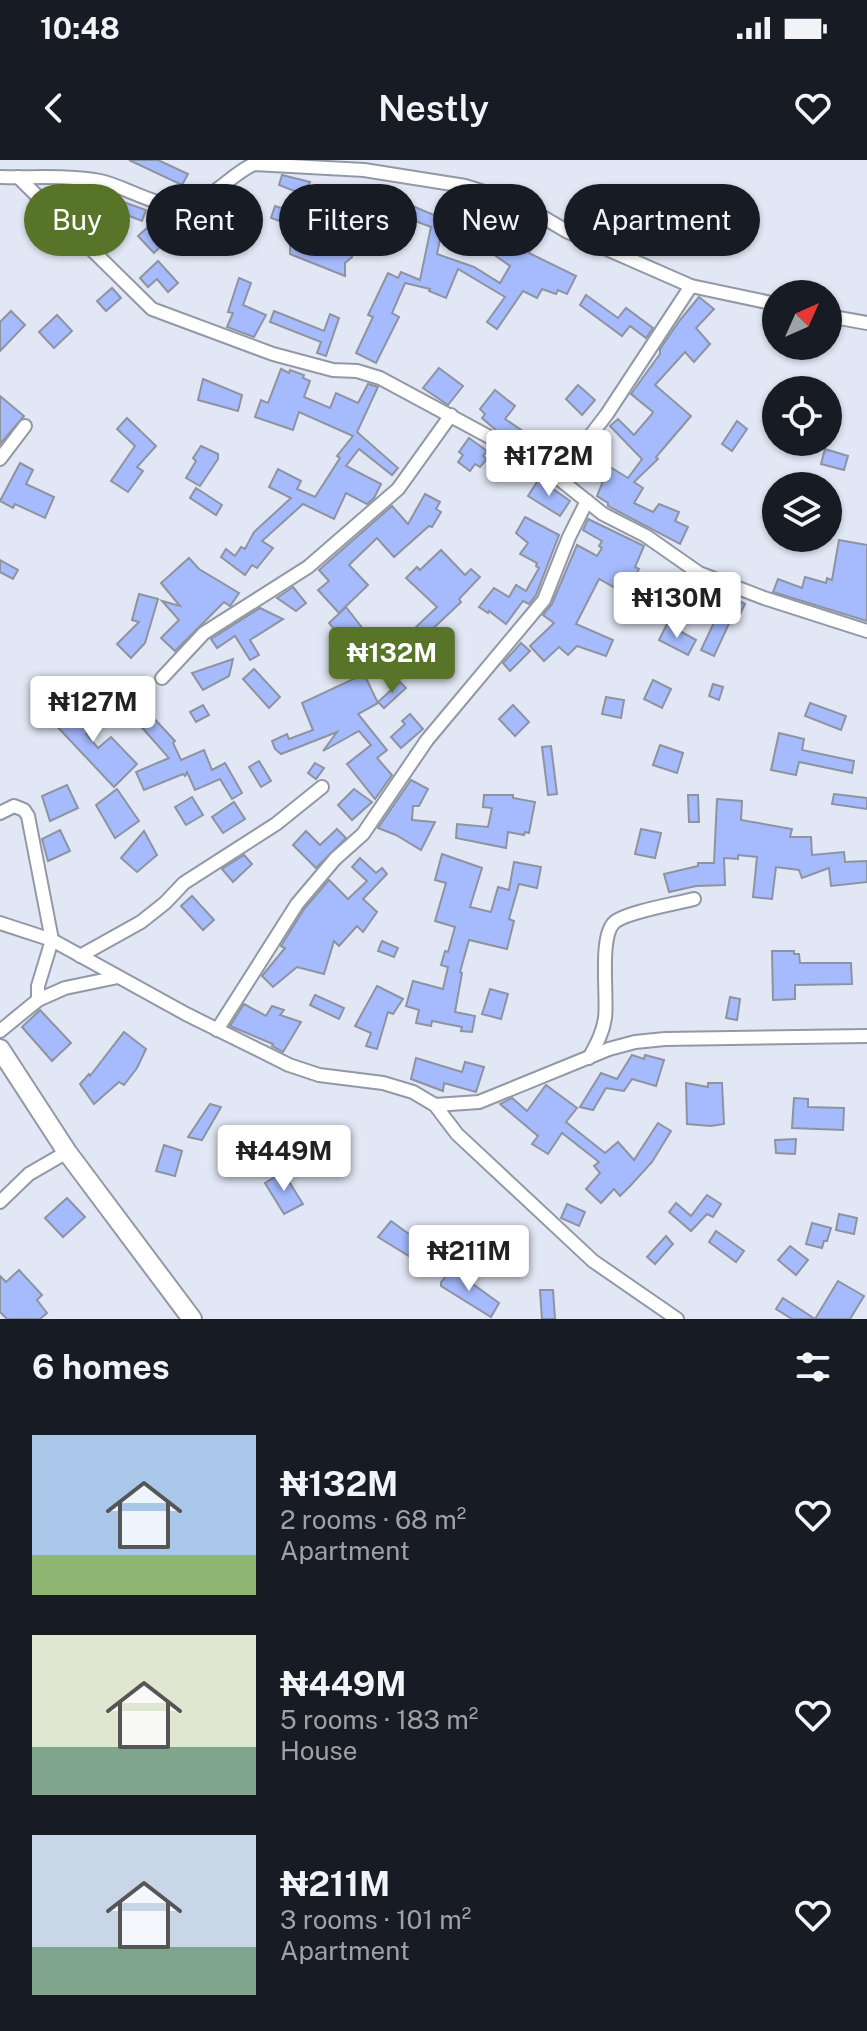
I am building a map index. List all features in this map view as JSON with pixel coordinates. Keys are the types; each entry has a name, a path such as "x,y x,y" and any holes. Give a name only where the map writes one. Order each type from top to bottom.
{"main road":[{"path":"0,1049 67,1152 192,1319"}],"street":[{"path":"0,177 103,182 139,197 188,204 211,195 242,169 254,164 364,170 429,179 465,186 519,203 568,232 691,286 762,301"},
{"path":"18,177 152,309 273,354 333,370 357,371 380,378 451,415 558,478 603,514 646,536 699,573 764,598 867,631"},
{"path":"558,478 607,414 691,286"},
{"path":"842,319 867,323"},
{"path":"162,678 204,633 308,567 398,489 451,415"},
{"path":"0,459 25,426"},
{"path":"217,1030 297,904 335,859 363,834 427,740 544,600 587,501"},
{"path":"80,956 141,922 184,883 276,824 322,787"},
{"path":"0,813 14,806 24,810 28,816 52,940 38,986 38,1000"},
{"path":"589,1058 605,1020 606,937 612,924 624,917 694,899"},
{"path":"0,923 52,940 217,1030 289,1065 319,1075 383,1083 413,1092 435,1105 457,1134 593,1261 677,1319"},
{"path":"0,1031 38,1000 65,988 118,977"},
{"path":"435,1105 479,1102 635,1042 867,1036"},
{"path":"0,1202 29,1174 67,1152"}],"building":[{"path":"129,160 158,160 188,174 180,184"},
{"path":"282,175 310,182 309,184 279,184"},
{"path":"130,204 146,210 142,221 130,216"},
{"path":"275,206 279,207 279,221 271,218"},
{"path":"417,208 433,215 433,256 443,256 474,267 500,283 510,266 496,256 535,256 576,276 567,294 542,289 537,298 523,291 497,329 487,322 505,297 458,269 446,298 430,289 405,283 392,313 399,317 376,363 356,353 373,317 368,315 388,273 398,278 401,272 420,280 431,227 417,222"},
{"path":"146,229 146,244 138,236"},
{"path":"295,256 352,256 345,263 345,276"},
{"path":"158,261 178,283 168,292 157,279 148,287 140,278"},
{"path":"239,278 251,283 243,305 266,315 254,337 227,327 233,313 228,312"},
{"path":"112,288 121,298 106,311 97,301"},
{"path":"586,295 618,318 626,308 653,328 646,338 630,326 622,336 580,305"},
{"path":"699,297 714,309 696,328 710,344 694,362 685,352 655,385 691,416 656,457 658,459 634,482 643,488 634,503 653,512 659,504 679,512 675,521 688,527 680,544 608,506 597,496 605,476 601,474 607,465 628,478 642,459 610,426 618,419 634,435 652,414 631,394"},
{"path":"11,311 25,325 0,351 0,322"},
{"path":"274,311 324,331 330,314 339,318 326,356 317,353 321,342 270,322"},
{"path":"57,315 72,331 54,348 39,332"},
{"path":"439,368 463,386 448,405 423,388"},
{"path":"281,369 304,375 303,378 310,381 304,397 330,408 336,393 358,403 368,384 378,387 357,432 398,468 392,475 359,449 346,466 381,484 374,498 367,504 346,493 334,519 303,504 262,541 273,548 257,568 252,565 245,575 221,557 226,549 235,556 241,547 245,549 254,532 291,498 269,487 278,469 301,481 297,489 315,497 340,458 337,456 353,436 299,412 293,430 255,417 261,400 268,403"},
{"path":"203,379 242,395 238,411 198,400"},
{"path":"578,385 595,400 582,415 566,399"},
{"path":"495,390 515,406 505,419 551,450 545,459 497,431 482,418 485,414 480,409"},
{"path":"0,396 24,416 0,444"},
{"path":"127,418 156,446 137,467 143,471 128,492 111,481 135,446 117,429"},
{"path":"737,421 747,429 732,451 722,444"},
{"path":"469,438 487,451 483,456 487,459 480,467 475,464 470,471 458,462 463,455 459,452"},
{"path":"201,446 218,454 218,459 200,486 186,478"},
{"path":"823,456 848,456 844,470 821,464"},
{"path":"20,463 33,470 26,484 54,497 45,518 15,504 13,508 0,501"},
{"path":"539,479 570,501 560,516 528,496"},
{"path":"196,488 222,505 216,515 190,498"},
{"path":"425,494 440,502 436,509 441,512 432,527 429,526 394,557 377,538 349,565 368,585 339,613 318,590 329,581 319,570 392,506 408,524"},
{"path":"525,517 559,535 536,595 529,604 523,601 506,624 479,607 494,588 509,597 516,585 526,591 539,568 537,563 520,554 528,543 516,533"},
{"path":"588,519 644,546 635,567 639,569 626,594 599,579 576,624 613,640 606,656 577,646 568,655 559,647 544,661 530,646 554,623 543,615 552,604 577,545 597,556 602,548 599,546 602,541 583,530"},
{"path":"842,541 867,545 867,621 773,592 778,579 802,588 805,577 826,583 827,578 832,580 837,552 842,552"},
{"path":"441,550 465,575 471,569 480,577 459,599 461,602 424,637 415,628 437,607 406,578 417,567 420,570"},
{"path":"189,558 199,569 239,593 230,606 224,602 175,651 161,638 179,620 162,601 180,606 161,583"},
{"path":"0,560 18,570 13,579 0,572"},
{"path":"293,587 306,603 296,611 277,598"},
{"path":"139,594 158,599 145,643 131,658 117,644 139,622 132,620"},
{"path":"727,595 745,604 738,618 733,615 714,656 701,650"},
{"path":"346,607 363,629 344,646 329,623"},
{"path":"260,608 283,619 250,640 259,655 250,660 235,636 217,648 211,639"},
{"path":"667,624 696,640 688,655 659,640"},
{"path":"521,643 530,651 510,671 503,663"},
{"path":"233,659 229,676 203,690 192,673"},
{"path":"254,669 280,697 269,708 243,679"},
{"path":"364,674 378,703 358,714 387,750 377,758 392,775 375,799 347,764 371,745 359,731 323,751 337,732 281,754 272,741 287,734 289,739 313,730 302,703"},
{"path":"653,680 671,689 662,708 644,699"},
{"path":"400,682 406,688 384,708 378,702"},
{"path":"713,684 723,687 719,700 709,696"},
{"path":"606,697 624,700 621,718 602,714"},
{"path":"67,698 94,726 86,734 98,748 111,737 137,764 114,787 50,719"},
{"path":"810,703 846,716 841,730 805,716"},
{"path":"203,705 209,715 196,722 190,712"},
{"path":"513,705 529,722 515,736 499,719"},
{"path":"149,713 175,741 173,743 181,760 204,750 212,770 225,763 242,793 232,799 220,779 195,790 187,772 185,776 183,774 144,790 136,772 169,758 138,723"},
{"path":"410,714 423,729 401,748 391,737 405,724 402,721"},
{"path":"779,733 804,739 802,750 854,761 852,773 799,762 796,775 771,770"},
{"path":"660,745 683,753 677,773 653,765"},
{"path":"551,746 557,794 548,795 542,747"},
{"path":"259,761 271,781 261,787 249,767"},
{"path":"315,763 324,768 316,779 308,773"},
{"path":"411,780 428,789 419,806 413,806 412,820 435,822 421,850 378,828"},
{"path":"67,785 78,808 50,821 42,796"},
{"path":"117,789 139,821 115,838 96,805"},
{"path":"354,789 372,802 352,820 338,805"},
{"path":"834,794 867,798 867,809 832,804"},
{"path":"484,795 513,795 513,798 535,802 529,833 508,832 506,848 456,838 457,824 488,827 492,808 483,807"},
{"path":"688,795 698,795 699,822 689,822"},
{"path":"192,797 203,815 186,825 175,807"},
{"path":"717,799 742,801 741,820 792,829 790,837 811,837 812,855 844,852 845,862 867,861 867,882 831,886 829,868 802,878 799,870 776,867 772,899 753,897 757,857 738,855 738,859 724,858 725,885 696,886 669,892 664,874 698,866 698,863 714,863"},
{"path":"234,802 245,819 223,833 212,817"},
{"path":"337,829 346,838 316,868 293,845 306,831 320,845"},
{"path":"641,829 661,833 655,858 635,854"},
{"path":"60,830 70,851 48,861 42,839"},
{"path":"144,831 157,855 137,872 121,858"},
{"path":"442,854 482,868 470,907 491,912 498,887 509,890 514,862 541,867 537,888 519,884 509,919 514,921 507,949 469,940 460,972 455,1012 475,1016 472,1032 432,1021 431,1026 416,1023 419,1010 406,1006 413,981 443,989 448,967 441,965 455,927 435,921 446,883 435,880"},
{"path":"244,855 252,864 233,882 222,869"},
{"path":"360,858 376,873 382,868 387,874 363,899 377,912 363,932 357,926 339,946 334,941 324,974 297,967 273,987 262,976 285,948 281,946 304,909 329,880 348,899 367,881 352,867"},
{"path":"192,896 214,920 203,930 181,906"},
{"path":"382,941 398,948 394,957 378,951"},
{"path":"772,951 794,951 794,954 799,954 800,963 851,963 852,984 795,985 795,999 773,1000"},
{"path":"377,986 403,999 393,1014 388,1012 377,1049 366,1046 371,1033 355,1026"},
{"path":"490,989 508,994 501,1019 482,1014"},
{"path":"315,995 344,1008 339,1019 310,1005"},
{"path":"730,997 740,999 737,1020 726,1018"},
{"path":"244,1004 266,1016 272,1006 284,1010 280,1015 301,1022 283,1052 273,1044 230,1026"},
{"path":"40,1010 71,1043 52,1061 22,1027"},
{"path":"124,1032 146,1049 124,1085 119,1082 94,1104 80,1084 90,1076"},
{"path":"632,1055 664,1060 656,1086 632,1079 624,1091 606,1088 593,1110 580,1107 601,1073 617,1079"},
{"path":"416,1058 462,1072 465,1062 484,1067 476,1092 444,1083 443,1091 411,1079"},
{"path":"686,1083 708,1087 708,1083 722,1083 724,1124 687,1124"},
{"path":"546,1085 577,1108 566,1122 605,1153 618,1142 634,1160 658,1123 671,1131 652,1162 620,1196 614,1189 601,1203 586,1189 600,1173 594,1166 599,1162 562,1133 548,1154 532,1144 538,1136 500,1104 512,1098 527,1111"},
{"path":"794,1098 808,1099 808,1107 844,1108 843,1130 792,1128"},
{"path":"210,1104 221,1107 202,1140 188,1137"},
{"path":"796,1139 795,1154 776,1153 775,1140"},
{"path":"164,1145 182,1151 175,1176 156,1171"},
{"path":"283,1172 303,1204 284,1214 265,1183"},
{"path":"707,1195 721,1204 713,1217 707,1214 691,1231 669,1212 676,1203 691,1216"},
{"path":"67,1198 85,1217 63,1237 45,1218"},
{"path":"567,1204 585,1212 579,1226 561,1218"},
{"path":"839,1214 857,1218 854,1234 836,1230"},
{"path":"391,1221 438,1255 430,1269 378,1237"},
{"path":"812,1223 831,1228 822,1248 806,1244"},
{"path":"716,1231 744,1251 736,1262 709,1242"},
{"path":"666,1236 673,1244 655,1264 647,1257"},
{"path":"790,1246 808,1260 796,1275 778,1260"},
{"path":"452,1269 499,1303 491,1317 441,1286"},
{"path":"19,1270 42,1295 37,1300 47,1313 40,1319 7,1319 0,1312 0,1276 6,1282"},
{"path":"838,1281 864,1296 850,1319 815,1319"},
{"path":"540,1290 553,1290 555,1319 542,1319"},
{"path":"783,1298 815,1319 792,1319 776,1309"}]}
